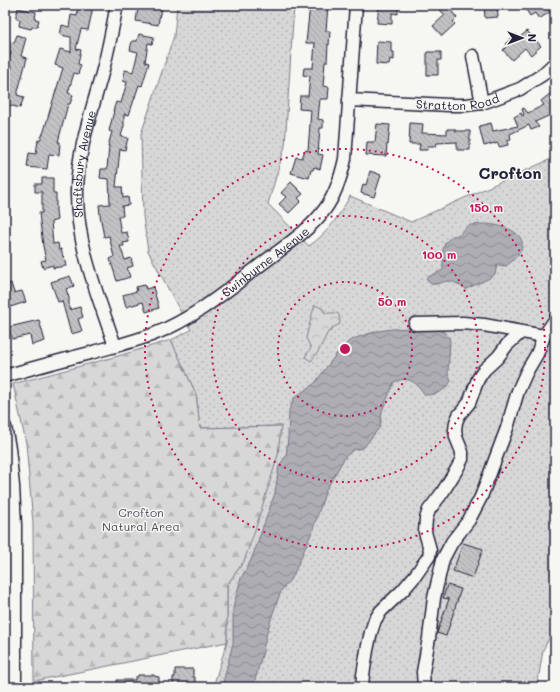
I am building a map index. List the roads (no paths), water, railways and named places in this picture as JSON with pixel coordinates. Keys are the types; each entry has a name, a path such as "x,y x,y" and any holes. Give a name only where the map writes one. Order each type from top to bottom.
{"street":[{"name":"Shaftsbury Avenue","path":"115,346 84,249 79,221 77,190 85,132 102,75 117,5"},
{"name":"Swinburne Avenue","path":"5,376 154,334 194,314 308,229 325,209 335,192 345,159 356,5"},
{"path":"472,56 482,103"},
{"name":"Stratton Road","path":"349,100 449,105 482,103 520,89 542,75 555,63"},
{"path":"424,687 423,672 434,598 443,559 452,542 469,520 481,497 508,428 518,391 537,354 544,336 555,320"},
{"path":"415,324 463,323 484,325 544,336"},
{"path":"362,687 367,650 375,620 381,611 415,576 429,556 430,551 425,532 426,519 430,510 462,459 462,452 455,430 459,415 469,403 473,389 484,370 521,332"},
{"path":"5,427 9,448 15,517 15,687"}],"water":[{"path":"482,224 503,227 512,230 518,235 522,241 522,248 516,257 506,266 497,265 495,274 490,278 466,289 450,281 431,284 426,278 443,270 443,250 445,243 452,236 460,234 468,226"},
{"path":"431,327 444,332 450,341 448,373 451,381 440,392 425,395 412,381 404,379 394,382 382,411 380,427 363,448 353,450 345,457 326,490 312,532 293,576 281,591 266,636 253,687 222,687 233,643 233,608 241,578 251,560 275,493 279,466 286,456 289,410 294,398 315,383 337,353 349,341 378,331"}],"district":[{"name":"Crofton","path":"510,172"}],"park label":[{"name":"Crofton Natural Area","path":"141,519"}]}
